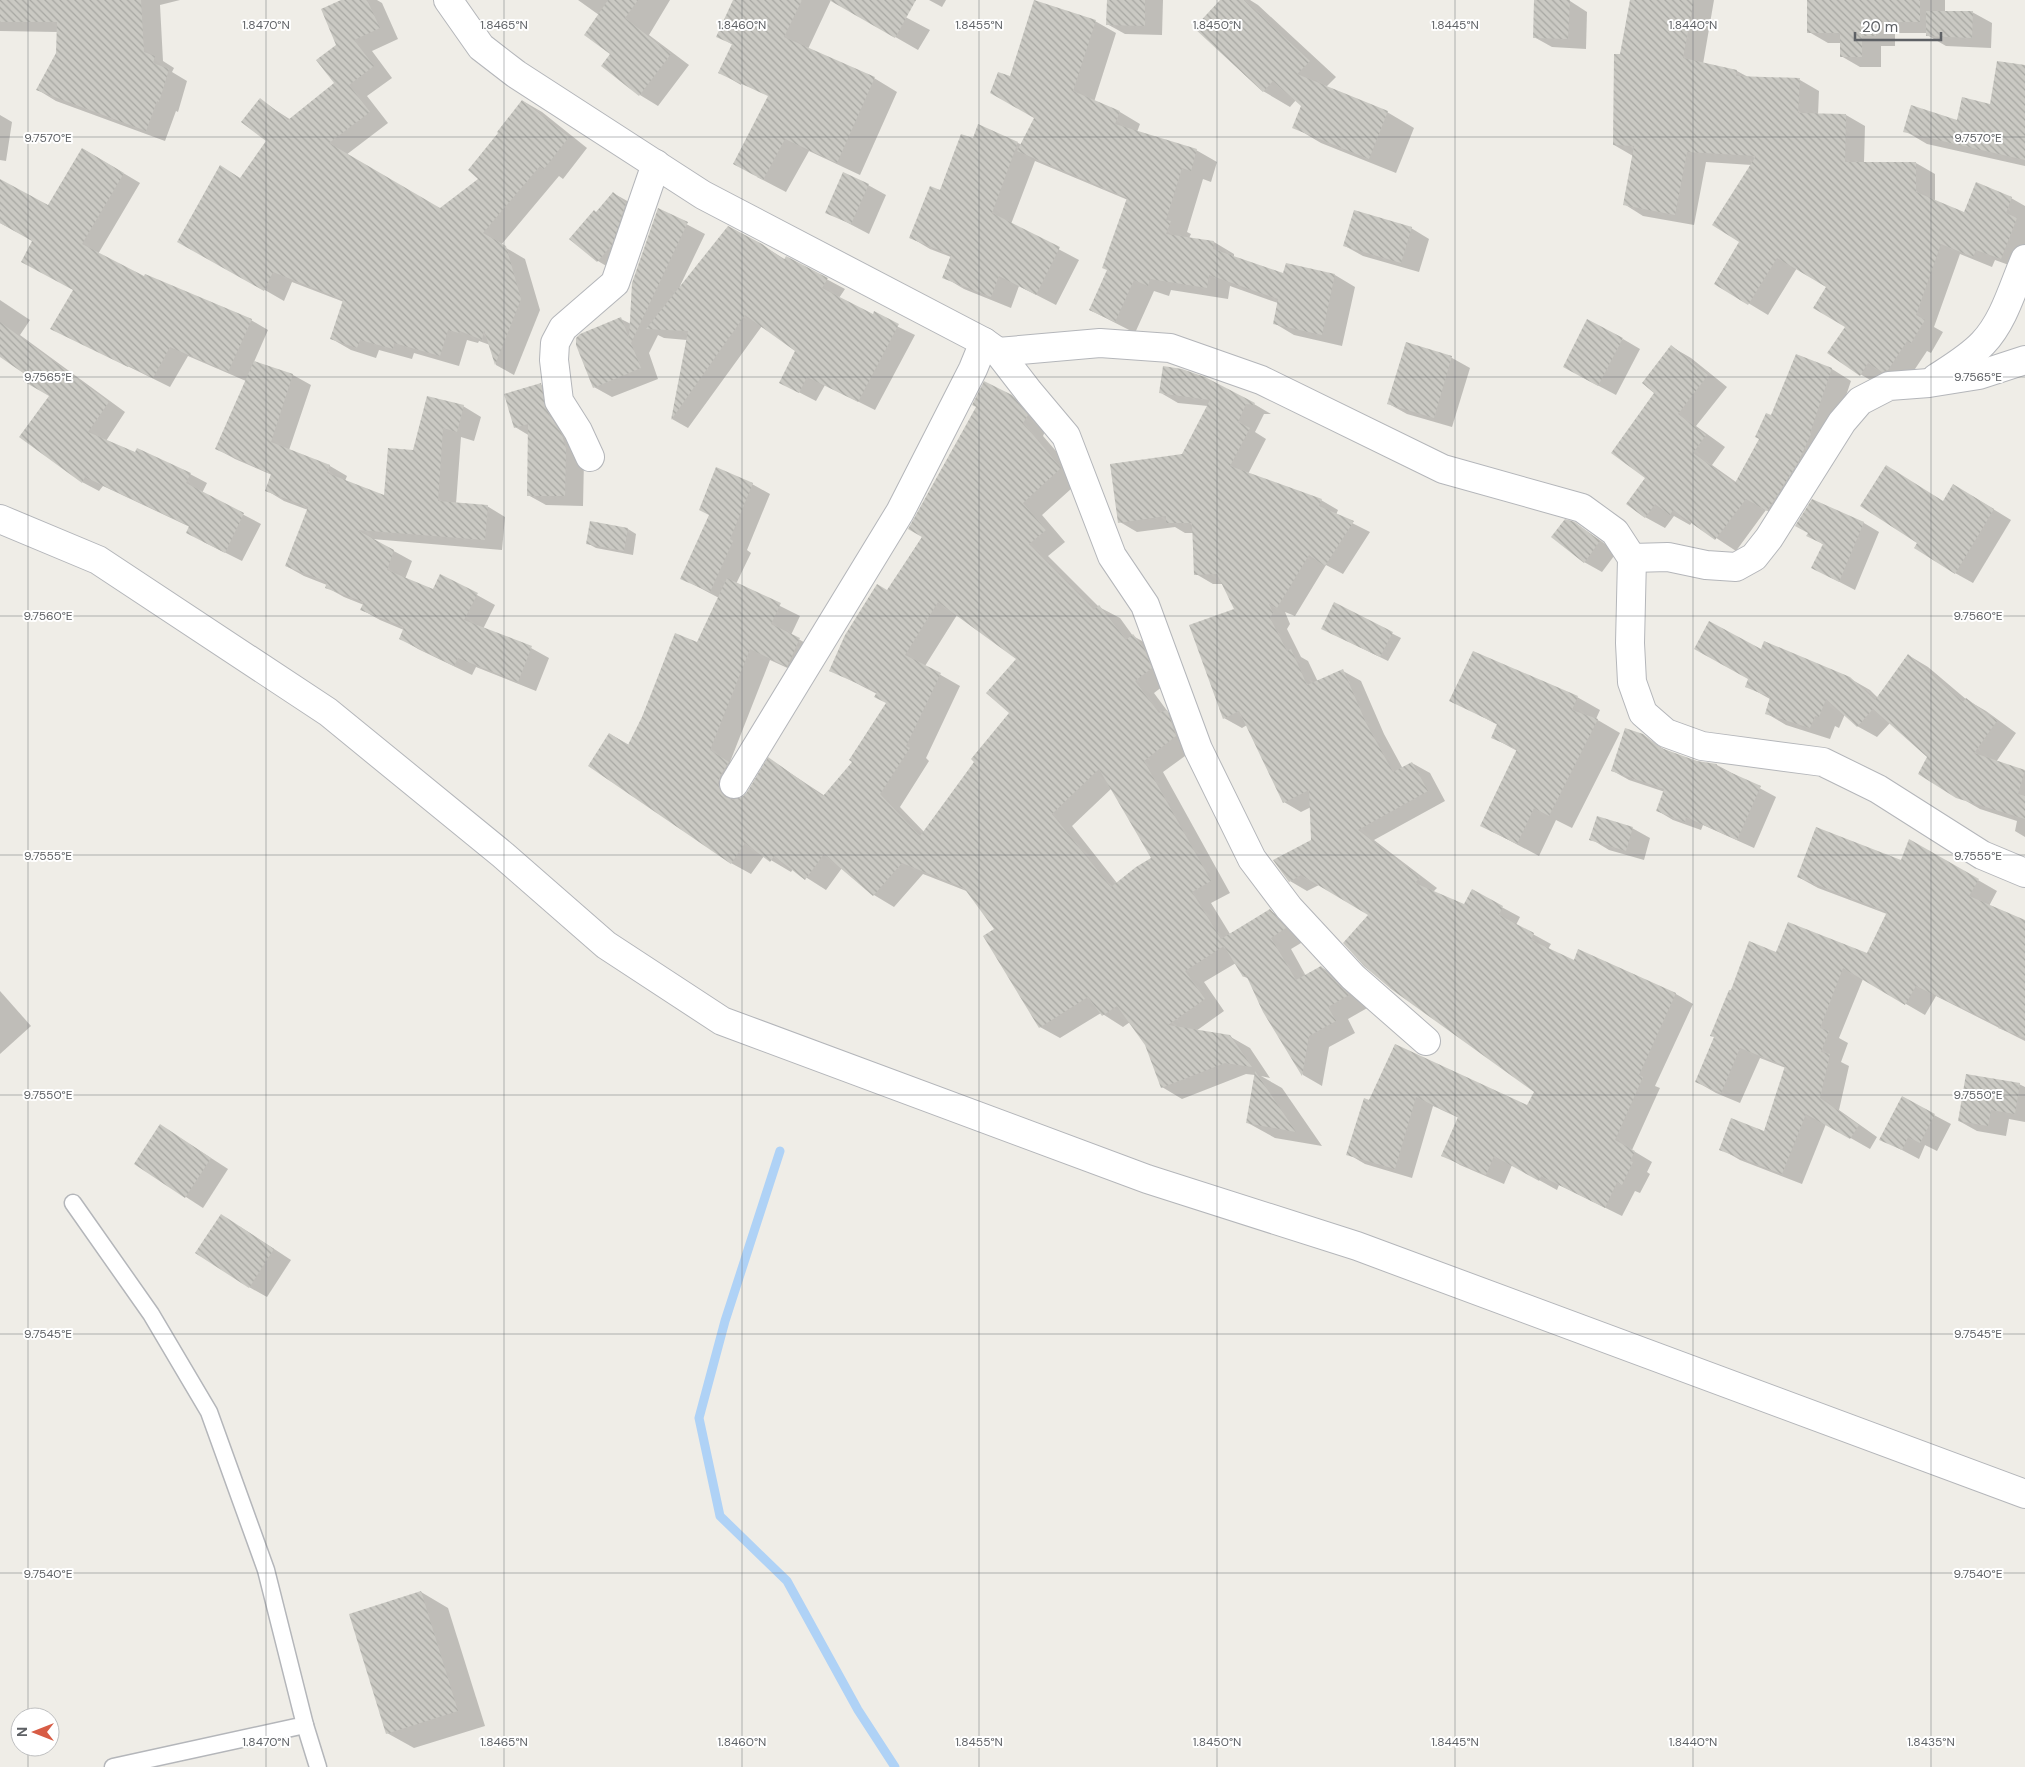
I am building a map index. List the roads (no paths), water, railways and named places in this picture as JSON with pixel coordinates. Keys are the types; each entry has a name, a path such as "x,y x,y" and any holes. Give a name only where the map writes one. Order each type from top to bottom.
{"street":[{"path":"448,0 481,47 495,58 516,74 703,195 991,347 1066,436 1112,556 1146,605 1198,749 1252,859 1289,908 1353,977 1426,1041"},
{"path":"590,457 578,431 559,401 554,360 555,343 563,328 614,283 656,164"},
{"path":"1929,383 1963,361 1984,342 2001,317 2025,259"},
{"path":"734,784 900,512 973,369 991,347 1100,344 1170,348 1261,380 1443,469 1582,508 1615,532 1632,558 1630,643 1632,682 1643,712 1666,733 1702,746 1823,762 1878,789 1982,855 2025,872"},
{"path":"1632,558 1668,557 1706,565 1736,566 1754,557 1769,538 1842,422 1860,401 1889,386 1929,383 1980,375 2025,360"},
{"path":"0,519 98,560 328,712 503,855 606,945 722,1021 1147,1179 1357,1246 2025,1494"}],"lane":[{"path":"73,1203 151,1314 209,1412 266,1570 305,1726 318,1767"},
{"path":"113,1767 305,1726"}],"waterway":[{"path":"780,1151 725,1321 699,1418 720,1516 787,1581 858,1710 895,1767"}]}
